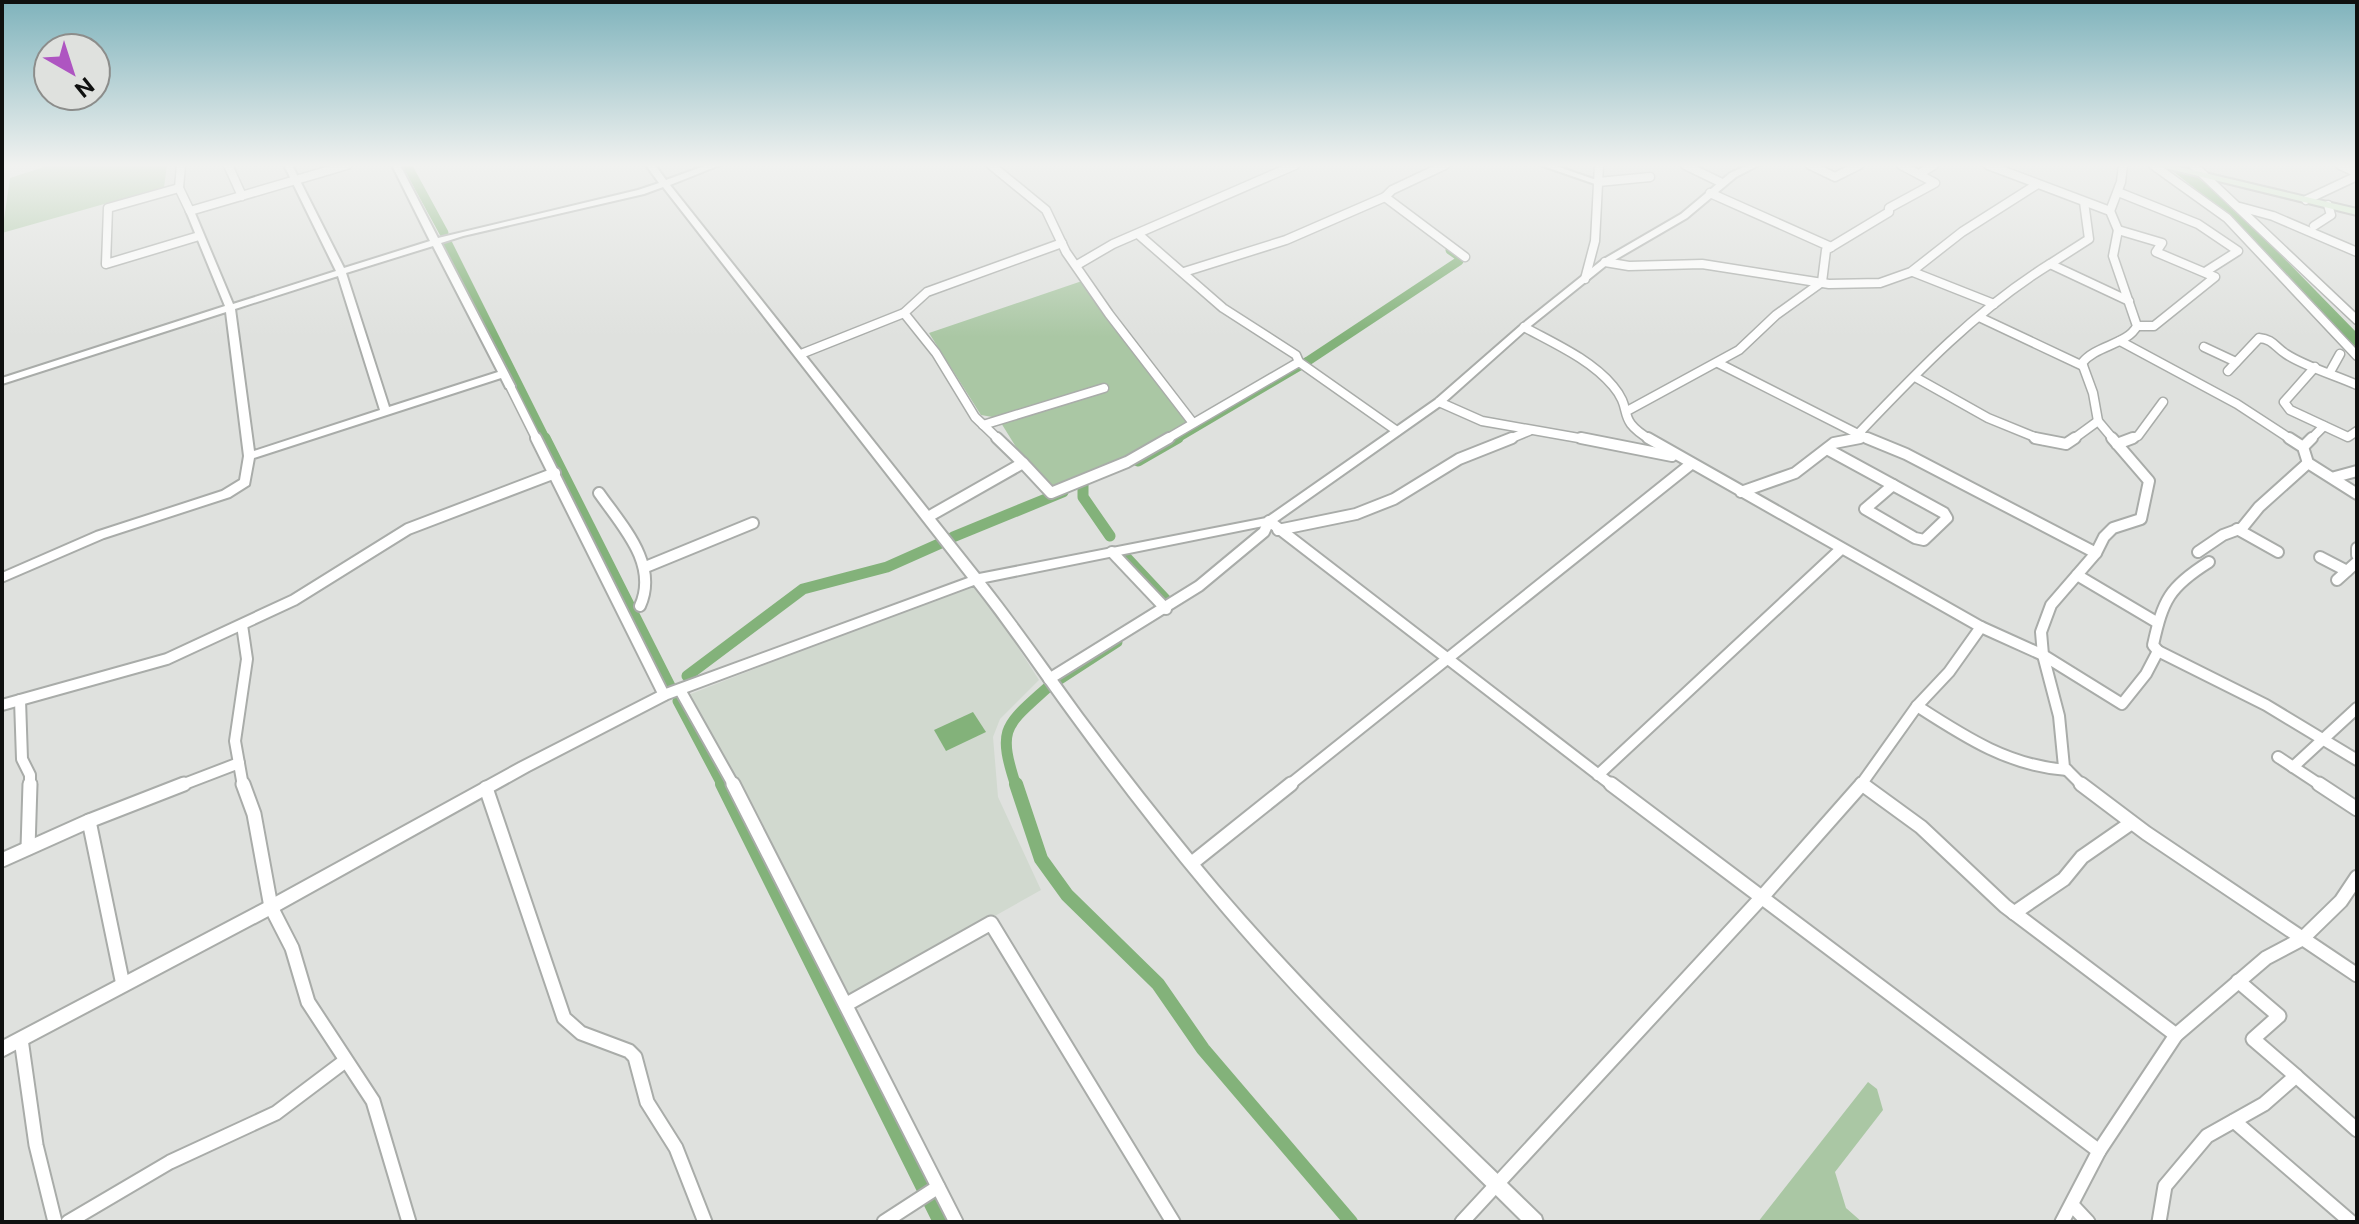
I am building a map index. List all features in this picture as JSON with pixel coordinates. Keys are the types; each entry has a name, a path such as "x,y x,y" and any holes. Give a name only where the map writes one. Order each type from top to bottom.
{"street":[{"path":"107,222 106,264 199,236"},
{"path":"2,578 100,535 238,488 248,475 249,456 230,308 194,222"},
{"path":"317,222 341,271 385,411"},
{"path":"426,222 555,473 664,695"},
{"path":"2,381 341,271 505,222"},
{"path":"695,222 977,579 1049,679 1192,863 1287,974 1535,1222"},
{"path":"1051,222 1109,314 1193,423"},
{"path":"1077,265 1113,244 1165,222"},
{"path":"1184,272 1222,264 1332,222"},
{"path":"1418,222 1465,257"},
{"path":"1585,279 1595,241 1596,222"},
{"path":"1049,679 1199,586 1264,532 1439,402 1524,327 1605,262 1673,222"},
{"path":"1775,222 1831,247"},
{"path":"1627,411 1718,363 1822,282 1824,256 1831,247 1872,222"},
{"path":"1605,262 1623,267 1703,264 1822,282 1885,282 1913,272 1939,249 1980,222"},
{"path":"1741,492 1795,473 1834,443 1861,435 1946,342 2010,289 2089,239 2085,222"},
{"path":"2083,366 2090,353 2133,334 2137,326 2113,256 2118,230 2115,222"},
{"path":"2193,222 2238,251 2205,272"},
{"path":"2231,222 2357,356"},
{"path":"2256,222 2357,320"},
{"path":"2287,222 2357,252"},
{"path":"2314,226 2320,222"},
{"path":"2118,230 2162,243 2156,252 2215,277 2154,326 2137,326"},
{"path":"1138,234 1229,313 1296,355 1301,363 1397,431"},
{"path":"801,354 904,313 927,292 1062,243"},
{"path":"2050,264 2129,301"},
{"path":"1913,272 1994,304"},
{"path":"904,313 936,353 975,417 1051,493 1127,462 1301,363"},
{"path":"1979,317 2083,366 2093,393 2098,421 2149,481 2141,519 2113,528 2104,537 2096,553 2051,605 2041,632 2067,770 2131,823 2357,975"},
{"path":"1524,327 1609,379 1627,411 1626,421 1634,430 1981,627 2043,655 2122,704 2146,674 2158,651"},
{"path":"2228,371 2259,338 2267,338 2278,343 2284,353 2357,385"},
{"path":"2120,341 2237,404 2303,447 2308,463 2335,477 2357,494"},
{"path":"2204,347 2236,362"},
{"path":"2330,372 2340,354"},
{"path":"1718,363 1861,435 1906,454 2096,553"},
{"path":"2315,367 2284,402 2290,410 2348,437 2357,431"},
{"path":"249,456 503,374"},
{"path":"1915,377 2005,427 2039,442 2066,444 2098,421"},
{"path":"983,425 1104,388"},
{"path":"1439,402 1462,416 1678,457"},
{"path":"2117,444 2138,436 2163,402"},
{"path":"2303,447 2324,426"},
{"path":"2,1049 664,695 977,579 1112,552 1356,514 1394,499 1459,459 1529,431"},
{"path":"1827,449 1893,485 1944,513 1947,518 1924,540 1865,509 1893,485"},
{"path":"928,517 1023,463"},
{"path":"2198,552 2237,529 2308,463"},
{"path":"1192,863 1450,660 1691,464"},
{"path":"2335,477 2357,471"},
{"path":"2,705 167,659 294,600 408,529 555,473"},
{"path":"599,493 648,566 646,598 640,606"},
{"path":"648,566 753,523"},
{"path":"1274,526 1598,775 2099,1151"},
{"path":"2237,529 2278,552"},
{"path":"2357,548 2357,555"},
{"path":"1598,775 1841,549"},
{"path":"1112,552 1166,609"},
{"path":"2320,557 2353,567"},
{"path":"2209,562 2176,582 2167,593 2153,645 2158,651 2266,705 2357,760"},
{"path":"2337,580 2353,567"},
{"path":"2077,575 2158,623"},
{"path":"242,625 247,659 236,720 239,763 244,792 254,814 271,907 292,948 303,993 373,1101 409,1222"},
{"path":"1462,1222 1763,896 1862,784 1917,706 1949,672 1981,627"},
{"path":"680,690 735,788 847,1004 930,1192 956,1222"},
{"path":"20,700 22,759 30,775 28,848"},
{"path":"1917,706 1987,750 2012,761 2049,771 2067,770"},
{"path":"2293,767 2357,708"},
{"path":"2278,757 2357,809"},
{"path":"2,860 89,821 239,763"},
{"path":"1862,784 1921,827 2014,913 2176,1035"},
{"path":"486,788 564,1018 581,1033 629,1051 635,1057 647,1102 676,1148 705,1222"},
{"path":"89,821 123,985"},
{"path":"2014,913 2064,879 2082,857 2131,823"},
{"path":"2062,1222 2099,1151 2176,1035 2266,958 2302,939 2341,901 2357,877"},
{"path":"847,1004 991,923 1173,1222"},
{"path":"2238,981 2279,1016 2253,1039 2357,1130"},
{"path":"21,1039 36,1145 55,1222"},
{"path":"68,1222 170,1162 276,1113 345,1061"},
{"path":"2159,1222 2165,1186 2207,1136 2264,1104 2296,1076"},
{"path":"2234,1121 2351,1222"},
{"path":"884,1222 930,1192"},
{"path":"2073,1206 2088,1222"}],"shaded area":[{"path":"4,222 40,222 2,233"},
{"path":"1082,281 1189,423 1126,460 1051,489 1024,460 998,418 981,415 929,333"},
{"path":"976,582 1039,680 1000,719 993,737 998,797 1041,890 849,998 688,695"},
{"path":"973,712 986,732 946,751 934,730"},
{"path":"1868,1082 1877,1089 1883,1110 1835,1172 1846,1208 1862,1222 1758,1222"}],"waterway":[{"path":"438,222 444,233"},
{"path":"2240,222 2357,343"},
{"path":"448,244 545,438"},
{"path":"1174,440 1308,361 1459,261 1460,257 1450,250"},
{"path":"545,438 670,686"},
{"path":"1138,461 1178,438"},
{"path":"1083,484 1083,497 1110,536"},
{"path":"953,537 1063,492"},
{"path":"687,676 803,589 887,567 941,543"},
{"path":"1124,555 1167,601"},
{"path":"1060,679 1117,642"},
{"path":"1016,786 1007,752 1009,730 1022,711 1047,688"},
{"path":"678,701 723,786"},
{"path":"1016,784 1041,859 1067,895 1158,984 1203,1049 1351,1222"},
{"path":"723,786 940,1222"}]}
